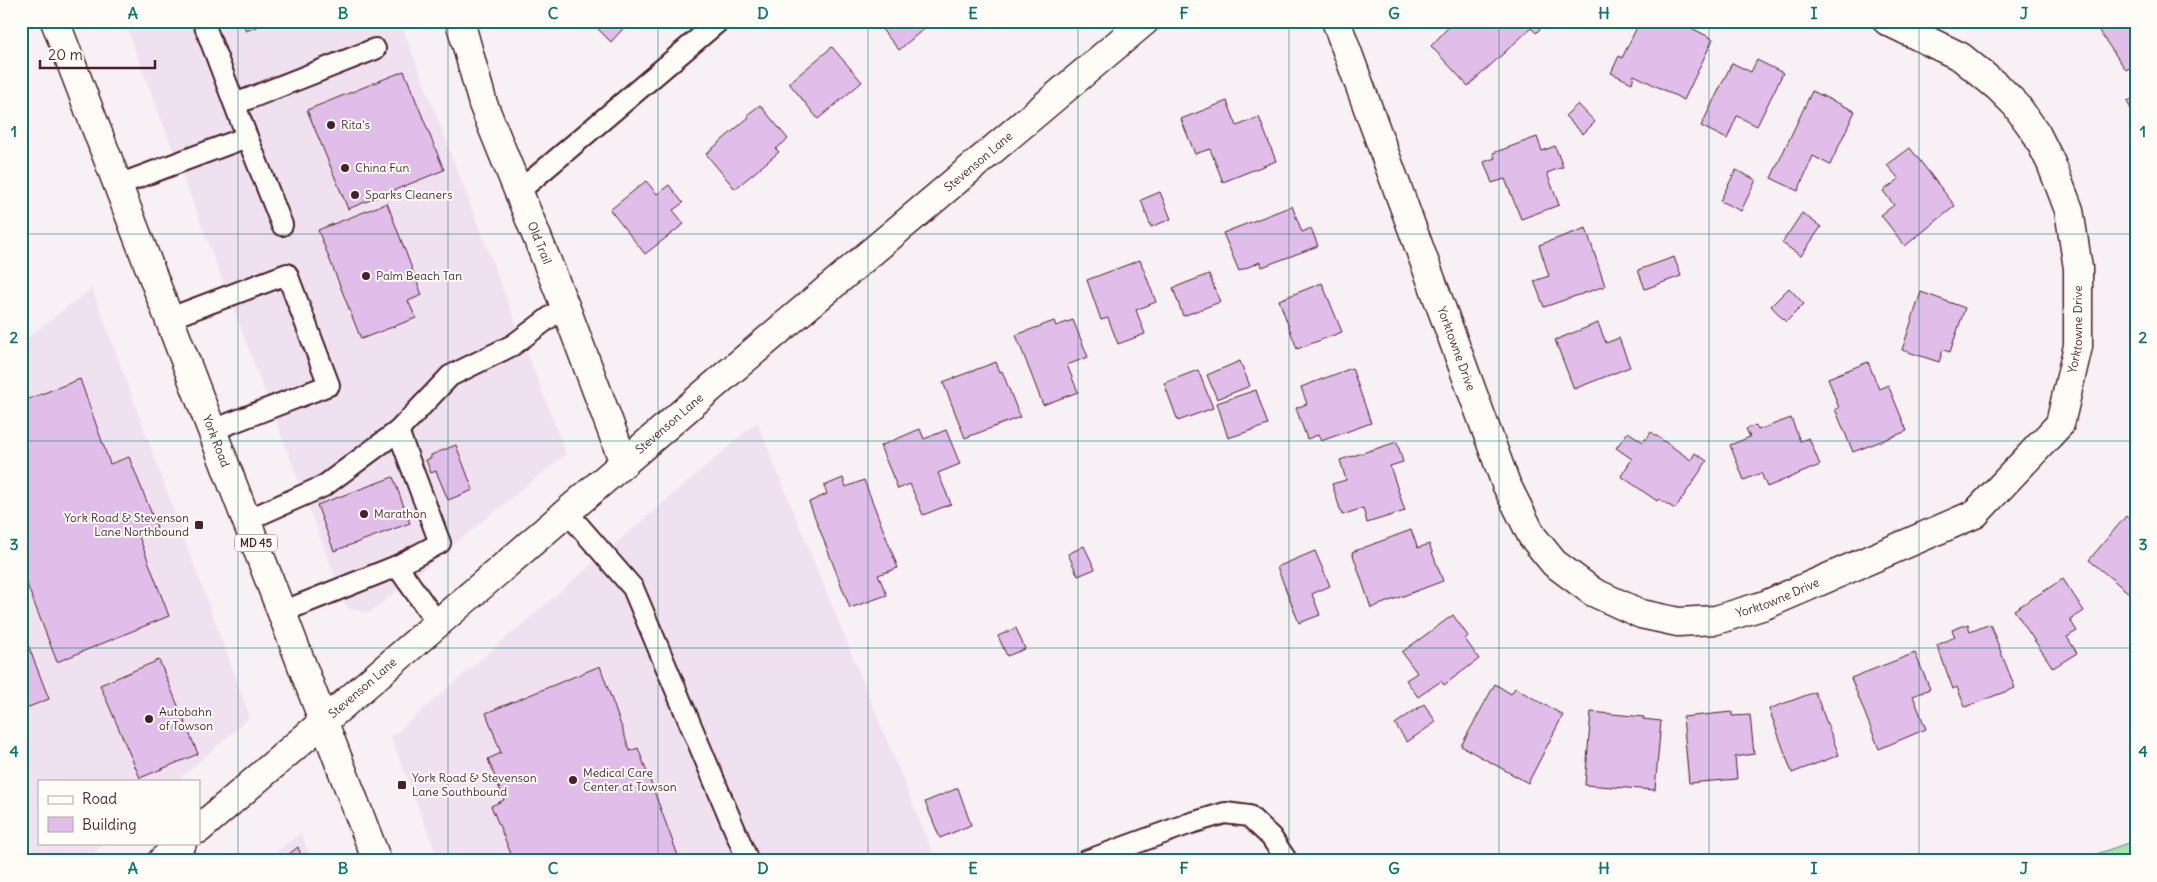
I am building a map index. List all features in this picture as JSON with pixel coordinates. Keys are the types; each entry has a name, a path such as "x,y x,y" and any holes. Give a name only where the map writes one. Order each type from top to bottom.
{"street":[{"name":"York Road","path":"55,21 377,861"},
{"name":"Old Trail","path":"460,21 482,104 565,306 624,463"},
{"name":"Stevenson Lane","path":"200,828 624,463 1145,21"},
{"name":"Yorktowne Drive","path":"1336,21 1506,484 1532,536 1554,563 1593,592 1641,614 1678,622 1716,620 1764,605 1975,514 2060,424 2078,346 2078,268 2069,210 2051,163 2036,133 2016,105 1999,88 1961,58 1887,21"},
{"path":"162,861 181,844"}],"lane":[{"path":"203,21 282,224"},
{"path":"518,192 719,21"},
{"path":"235,104 375,49"},
{"path":"118,185 247,137"},
{"path":"170,318 287,274 329,385 213,430"},
{"path":"247,520 324,486 398,432 450,376 513,345 565,306"},
{"path":"282,612 397,566 440,543 398,432"},
{"path":"567,512 633,588 748,861"},
{"path":"397,566 438,624"},
{"path":"1086,861 1188,824 1225,813 1249,816 1271,837 1287,861"}],"shaded area":[{"path":"124,21 400,21 566,454 369,613 347,608"},
{"path":"92,288 250,717 178,780 38,780 38,844 104,844 85,861 21,861 21,343"},
{"path":"757,422 936,861 439,861 391,737"},
{"path":"301,833 312,861 264,861"}],"green space":[{"path":"2136,840 2136,861 2077,861"}],"building":[{"path":"242,21 271,21 246,31"},
{"path":"590,21 630,21 611,42"},
{"path":"875,21 933,21 899,50"},
{"path":"1454,21 1548,21 1536,33 1531,28 1468,86 1431,46"},
{"path":"1640,21 1678,21 1713,39 1684,100 1634,75 1632,83 1611,73 1619,56 1622,58"},
{"path":"2092,21 2136,21 2136,64 2126,70"},
{"path":"832,47 862,82 818,119 789,83"},
{"path":"1757,60 1783,73 1757,126 1737,116 1727,139 1701,126 1732,63 1751,72"},
{"path":"404,71 444,170 348,209 307,110"},
{"path":"1812,91 1855,111 1830,165 1813,156 1798,191 1771,178"},
{"path":"2136,98 2136,120 2127,101"},
{"path":"1227,101 1237,126 1259,117 1276,161 1223,182 1210,149 1195,154 1181,119"},
{"path":"1578,104 1595,122 1583,134 1565,116"},
{"path":"760,105 788,139 776,149 779,152 735,189 706,154"},
{"path":"1537,137 1542,151 1555,146 1563,167 1547,173 1559,205 1521,219 1505,179 1492,183 1484,162 1495,158 1493,153"},
{"path":"1910,148 1955,206 1905,246 1881,215 1894,205 1883,191 1899,179 1887,165"},
{"path":"1736,170 1756,180 1741,211 1720,201"},
{"path":"646,181 657,194 669,185 683,203 673,210 684,224 645,254 610,210"},
{"path":"1160,192 1171,219 1151,227 1141,200"},
{"path":"387,203 422,295 408,301 416,318 361,339 318,230"},
{"path":"1292,206 1302,232 1311,228 1318,246 1262,267 1260,262 1239,271 1223,233"},
{"path":"1802,213 1821,227 1801,256 1782,243"},
{"path":"1586,228 1605,286 1544,307 1534,281 1549,276 1539,245"},
{"path":"1674,257 1681,276 1645,289 1638,270"},
{"path":"1140,260 1156,302 1136,310 1145,334 1118,344 1108,318 1101,320 1087,280"},
{"path":"1209,274 1220,302 1183,316 1173,288"},
{"path":"1322,283 1342,332 1297,349 1279,300"},
{"path":"1789,288 1804,304 1786,322 1771,306"},
{"path":"1921,292 1965,308 1950,352 1943,350 1939,362 1902,350"},
{"path":"1073,320 1088,357 1067,365 1078,392 1043,405 1016,335 1054,321 1056,326"},
{"path":"1598,323 1606,343 1619,338 1630,367 1574,389 1555,340"},
{"path":"1240,361 1250,386 1217,399 1207,375"},
{"path":"996,362 1000,372 1002,371 1020,417 965,438 943,382"},
{"path":"1868,362 1879,389 1888,385 1907,431 1853,452 1835,409 1839,408 1828,378"},
{"path":"1352,368 1371,423 1321,441 1318,435 1307,439 1296,408 1307,404 1301,387"},
{"path":"1198,370 1213,408 1178,421 1164,383"},
{"path":"80,379 110,464 129,457 157,527 138,534 169,616 57,662 21,569 21,402"},
{"path":"1256,390 1268,425 1228,438 1217,403"},
{"path":"1791,418 1800,441 1809,438 1820,465 1767,487 1761,473 1744,480 1730,445 1750,437 1746,429 1756,425 1758,430"},
{"path":"920,429 924,439 946,430 960,464 938,473 951,504 923,515 910,484 898,489 880,446"},
{"path":"1628,432 1643,442 1651,432 1691,460 1695,453 1707,461 1675,509 1659,499 1657,501 1621,476 1632,459 1616,448"},
{"path":"1397,442 1403,462 1390,466 1405,511 1367,523 1363,508 1342,515 1332,484 1346,480 1340,460"},
{"path":"456,445 473,490 448,500 436,471 431,473 426,460 431,458 431,455"},
{"name":"Marathon","path":"393,477 410,523 334,551 317,505"},
{"path":"843,478 846,487 864,480 898,568 878,575 887,595 850,608 809,502 827,494 824,486"},
{"path":"2126,516 2136,524 2136,599 2089,560"},
{"path":"1411,530 1418,548 1429,544 1443,581 1371,608 1352,552"},
{"path":"1084,546 1095,569 1078,576 1068,554"},
{"path":"1315,551 1330,586 1312,594 1320,615 1299,623 1277,567"},
{"path":"2063,579 2084,611 2070,620 2077,631 2067,637 2077,653 2053,668 2014,610"},
{"path":"1453,615 1468,636 1465,639 1479,659 1444,685 1441,681 1418,697 1406,680 1417,673 1402,652"},
{"path":"1968,624 1970,632 1990,624 2015,688 1965,707 1957,687 1953,689 1937,645 1955,637 1952,630"},
{"path":"21,627 49,699 21,710"},
{"path":"1016,628 1025,649 1007,656 998,636"},
{"path":"1915,653 1930,689 1913,696 1926,729 1879,749 1851,678"},
{"name":"Autobahn of Towson","path":"159,660 198,754 140,778 100,685"},
{"name":"Medical Care Center at Towson","path":"600,666 630,751 638,748 680,861 514,861 491,806 504,800 488,759 501,753 486,713"},
{"path":"1495,684 1511,694 1515,688 1563,715 1528,783 1461,746"},
{"path":"1815,692 1839,755 1792,773 1769,709"},
{"path":"1424,704 1436,722 1407,742 1395,724"},
{"path":"1591,712 1644,717 1643,719 1661,721 1655,790 1585,785"},
{"path":"1732,712 1732,716 1750,715 1754,754 1735,757 1737,779 1689,783 1683,717"},
{"path":"958,788 971,825 940,838 925,802"},
{"path":"298,847 303,861 280,861"}],"place":[{"name":"Rita's","path":"331,125"},
{"name":"China Fun","path":"345,168"},
{"name":"Sparks Cleaners","path":"355,195"},
{"name":"Palm Beach Tan","path":"366,276"},
{"name":"Marathon","path":"364,514"},
{"name":"York Road & Stevenson Lane Northbound","path":"199,525"},
{"name":"Autobahn of Towson","path":"149,719"},
{"name":"Medical Care Center at Towson","path":"573,780"},
{"name":"York Road & Stevenson Lane Southbound","path":"402,785"}]}
